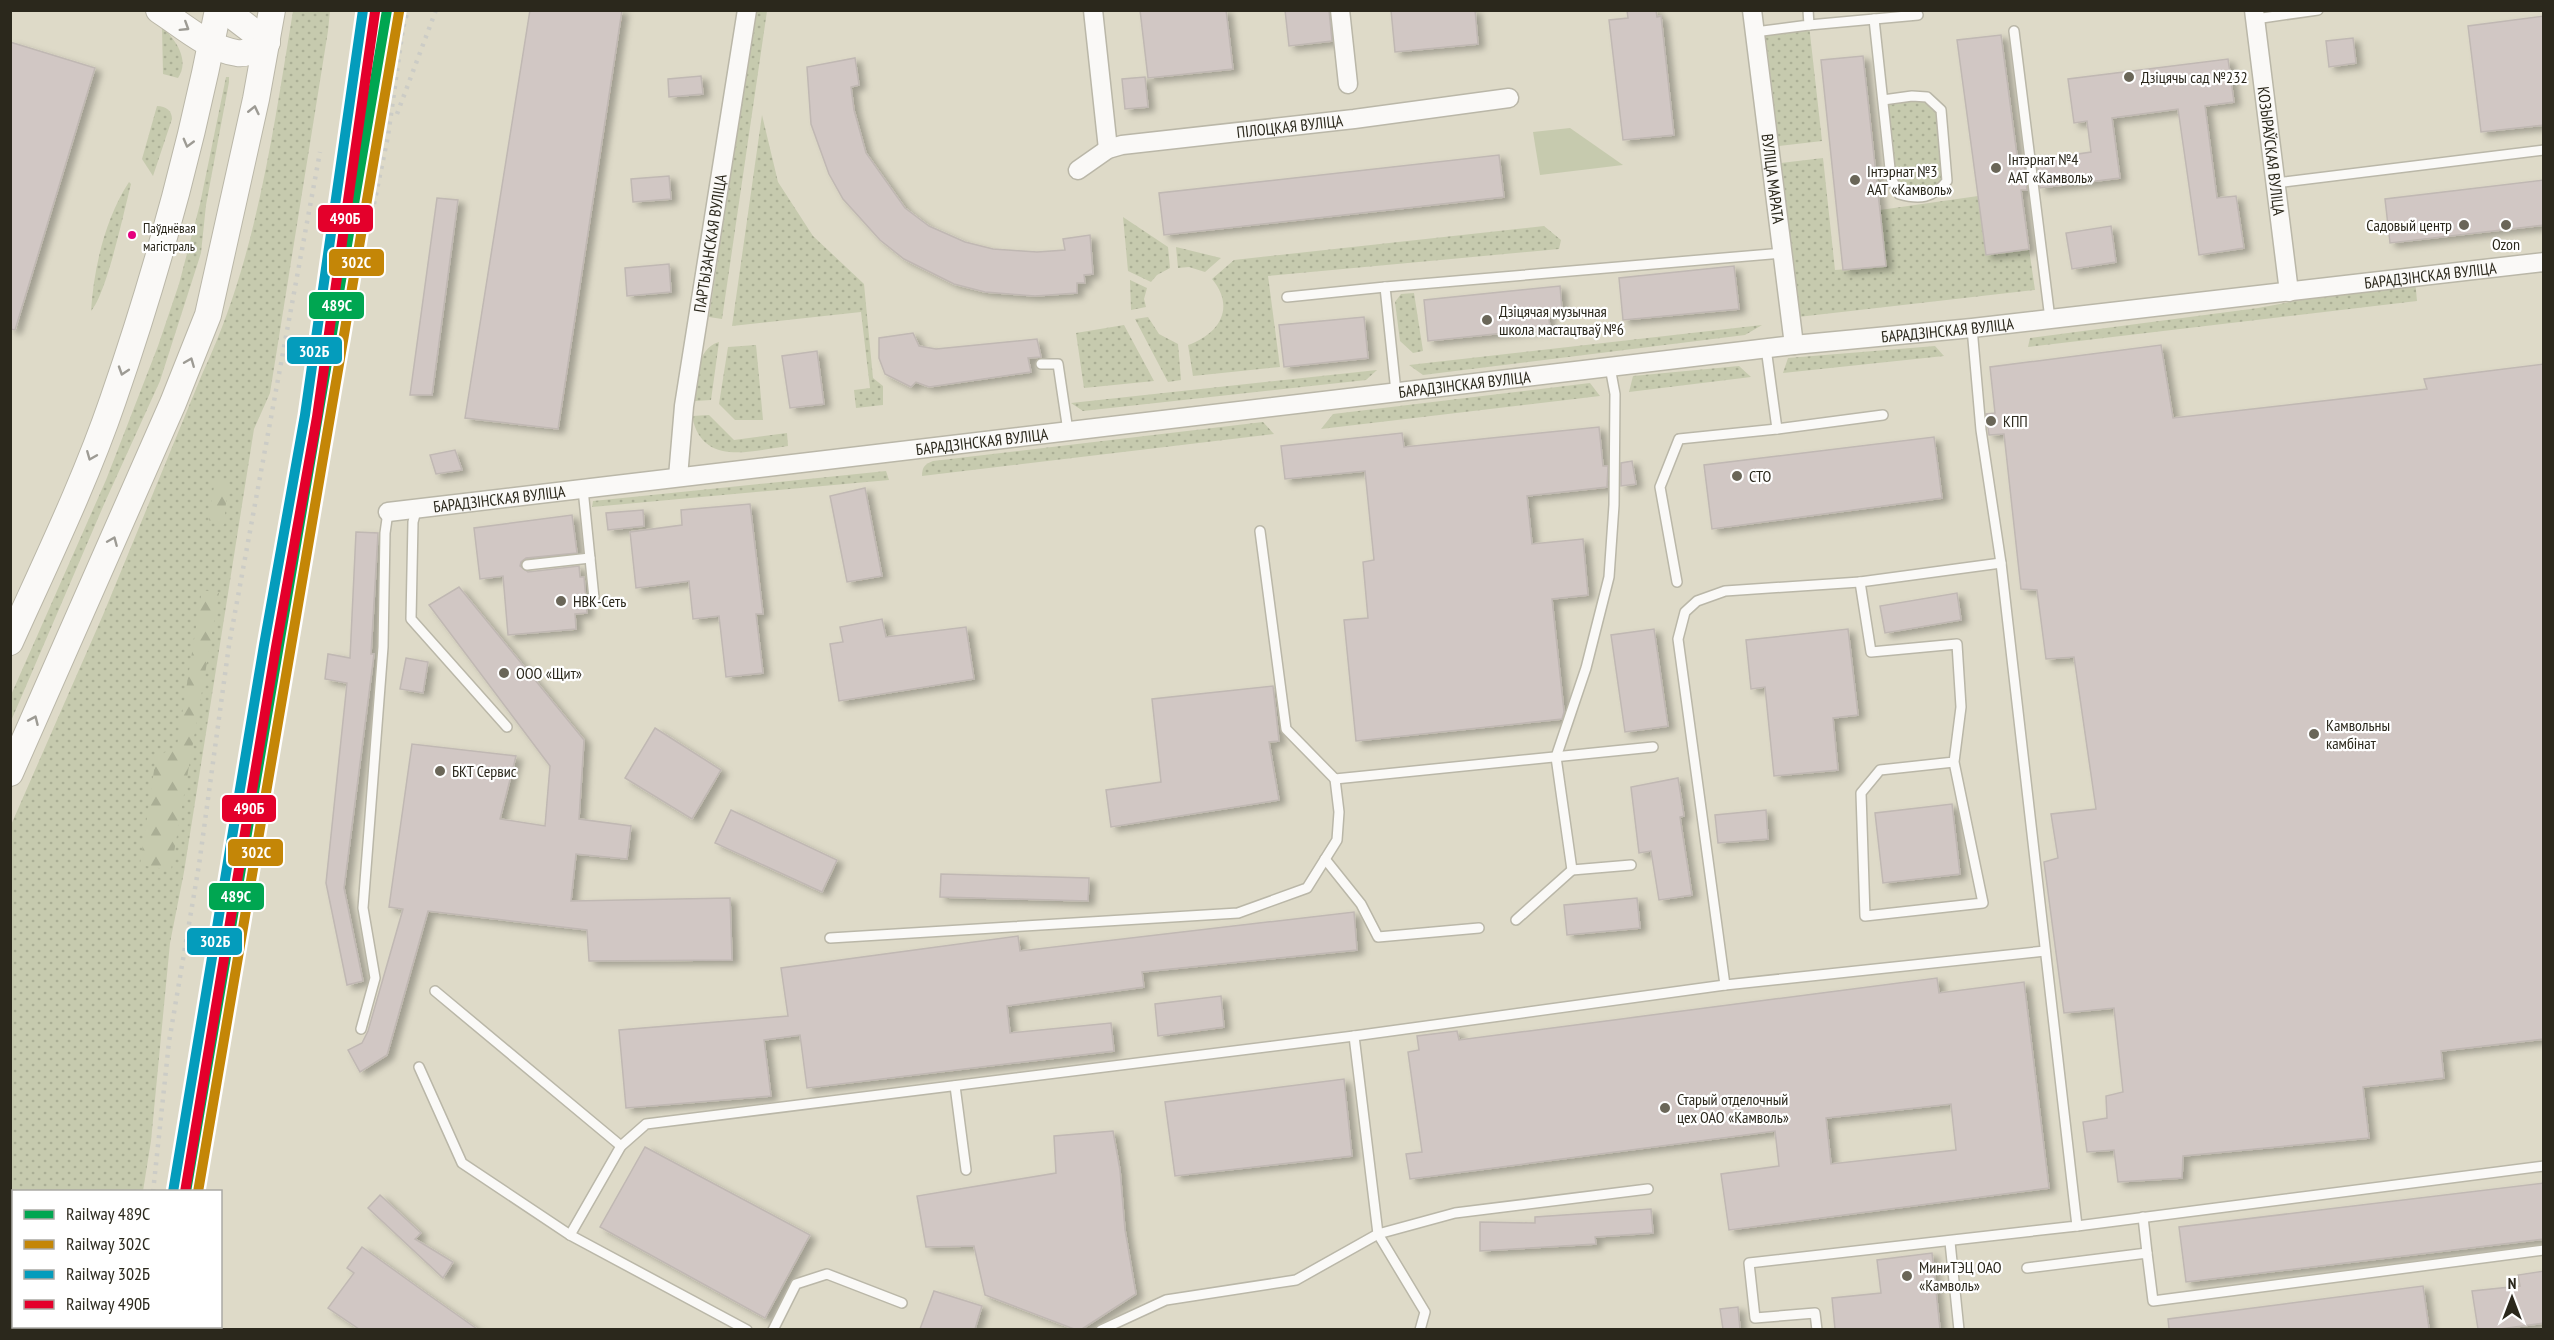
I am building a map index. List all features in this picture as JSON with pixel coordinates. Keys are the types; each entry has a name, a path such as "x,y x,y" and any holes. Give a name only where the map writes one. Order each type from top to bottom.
{"main road":[{"path":"159,10 212,44 237,53 247,52 267,42"},
{"path":"10,642 75,497 113,402 162,243 212,44 218,10"},
{"path":"225,10 267,42"},
{"path":"10,773 168,414 208,315 272,10"}],"street":[{"name":"ПАРТЫЗАНСКАЯ ВУЛІЦА","path":"678,477 684,406 747,10"},
{"path":"1093,10 1108,149"},
{"path":"1340,10 1348,84"},
{"name":"ВУЛІЦА МАРАТА","path":"1752,10 1794,345"},
{"name":"КОЗЫРАЎСКАЯ ВУЛІЦА","path":"2255,15 2289,292"},
{"name":"ПІЛОЦКАЯ ВУЛІЦА","path":"1078,170 1108,149 1122,145 1354,119 1509,98"},
{"name":"БАРАДЗІНСКАЯ ВУЛІЦА","path":"388,512 1766,348 1972,328 2544,262"}],"lane":[{"path":"1808,10 1809,25"},
{"path":"2255,15 2318,10"},
{"path":"1755,32 1918,15"},
{"path":"1874,19 1891,178 1899,194 1910,197 1927,197 1938,192 1947,181 1941,110 1928,97 1911,96 1883,100"},
{"path":"2014,31 2050,319"},
{"path":"2276,183 2544,150"},
{"path":"1287,297 1782,253"},
{"path":"1385,287 1396,392"},
{"path":"1972,328 1981,430 2001,563 2078,1226"},
{"path":"1766,348 1777,429"},
{"path":"1041,364 1058,364 1068,431"},
{"path":"1572,870 1556,757 1586,668 1609,577 1614,505 1615,394 1610,367"},
{"path":"1677,582 1660,487 1679,439 1883,416"},
{"path":"583,489 594,598"},
{"path":"417,507 413,522 411,619 507,727"},
{"path":"360,1029 375,978 363,908 383,647 385,533 388,512"},
{"path":"830,938 1238,913 1307,888 1337,840 1339,812 1335,779 1286,729 1260,531"},
{"path":"527,565 590,558"},
{"path":"1725,985 1678,639 1685,612 1697,602 1725,591 1860,582 2001,563"},
{"path":"1860,582 1871,652 1957,644 1961,707 1954,762 1983,903 1865,916 1861,793 1880,770 1954,762"},
{"path":"1335,779 1653,747"},
{"path":"1325,859 1361,904 1378,937 1479,928"},
{"path":"1516,920 1572,870 1631,865"},
{"path":"570,1235 621,1146 645,1124 1354,1036 1725,985 2045,951"},
{"path":"435,991 621,1146"},
{"path":"1354,1036 1378,1234 1425,1312 1420,1329"},
{"path":"419,1067 462,1162 570,1235 747,1329"},
{"path":"955,1086 966,1170"},
{"path":"1817,1329 1815,1312 1755,1318 1749,1263 1950,1242 2544,1166"},
{"path":"1101,1329 1166,1300 1296,1280 1378,1234 1455,1212 1648,1189"},
{"path":"2143,1217 2153,1301 2544,1250"},
{"path":"1950,1242 1959,1329"},
{"path":"2027,1268 2147,1253"},
{"path":"773,1329 796,1284 827,1274 902,1303"}],"green space":[{"path":"293,11 330,11 270,393 254,429 184,872 170,943 151,1141 143,1190 12,1190 12,1328 120,1328 11,1330 11,825 103,615 221,329 237,285 249,240 278,103"},
{"path":"756,11 767,11 722,319 709,317"},
{"path":"1809,25 1822,141 1779,146 1765,31"},
{"path":"162,27 176,44 182,57 183,64 178,78 163,74"},
{"path":"226,77 229,77 229,82 206,205 201,253 160,381 105,502 11,721 11,695 106,480 158,346 179,284 200,204"},
{"path":"1926,102 1936,112 1942,179 1934,187 1924,192 1902,190 1896,177 1888,104"},
{"path":"157,106 168,110 172,119 153,176 142,159"},
{"path":"762,115 778,182 813,236 864,284 873,378 883,386 883,405 856,408 854,390 870,388 861,312 732,326"},
{"path":"1570,128 1623,165 1540,175 1533,132"},
{"path":"1823,158 1835,270 1886,266 1880,210 1978,196 1986,255 2029,249 2035,290 1798,317 1781,163"},
{"path":"129,182 131,184 109,270 91,311 98,261 107,227"},
{"path":"1123,217 1168,247 1170,268 1157,275 1151,282 1128,271"},
{"path":"1544,226 1561,240 1559,249 1268,276 1280,367 1193,376 1188,345 1208,334 1221,319 1223,300 1212,279 1234,260"},
{"path":"1176,247 1221,258 1205,272 1189,267 1178,268"},
{"path":"2415,279 2417,301 2028,347 2030,338 2258,308"},
{"path":"1130,280 1147,288 1144,299 1146,307 1131,310"},
{"path":"1414,293 1423,351 1413,353 1400,341 1395,302 1401,294"},
{"path":"1148,317 1159,334 1178,344 1181,380 1168,382 1135,319"},
{"path":"1124,325 1154,381 1084,388 1076,333"},
{"path":"1762,325 1745,335 1423,375 1409,365"},
{"path":"719,342 711,400 695,401 702,358 711,346"},
{"path":"756,345 763,420 735,420 719,404 728,347"},
{"path":"1935,346 1944,356 1783,373 1788,358"},
{"path":"1739,366 1751,377 1629,392 1633,376"},
{"path":"1377,370 1366,380 1083,411 1071,403"},
{"path":"1590,383 1600,396 1321,429 1333,414"},
{"path":"709,415 734,440 787,433 788,446 744,452 717,449 706,443 697,432 692,416"},
{"path":"1263,422 1274,434 922,476 924,466 933,461"},
{"path":"886,471 889,480 592,507 593,501"},
{"path":"215,479 228,481 224,525 209,522"},
{"path":"202,590 219,593 171,870 140,865 156,757 177,746"}],"building":[{"path":"530,10 622,10 558,429 465,418"},
{"path":"1140,10 1226,10 1233,69 1148,78"},
{"path":"1285,10 1329,10 1332,41 1289,46"},
{"path":"1391,10 1475,10 1478,44 1395,52"},
{"path":"1627,10 1656,10 1657,17 1661,16 1674,135 1623,140 1609,20 1628,18"},
{"path":"2544,16 2544,125 2481,132 2468,26"},
{"name":"Інтэрнат №4 ААТ «Камволь»","path":"2001,35 2018,163 2024,162 2027,190 2021,190 2029,249 1986,255 1957,40"},
{"path":"2353,38 2356,63 2329,67 2326,41"},
{"path":"10,42 95,68 15,330 10,329"},
{"name":"Інтэрнат №3 ААТ «Камволь»","path":"1863,56 1886,266 1843,270 1821,60"},
{"path":"855,58 859,85 851,87 854,110 866,153 905,208 929,226 965,242 993,249 1037,252 1065,250 1063,239 1090,235 1093,274 1084,275 1085,283 1077,283 1077,293 1035,296 985,292 954,284 904,259 880,240 843,199 829,174 811,124 807,67"},
{"path":"2228,59 2234,102 2205,106 2217,198 2236,196 2244,248 2199,255 2178,109 2112,118 2120,178 2040,188 2037,160 2091,152 2087,121 2074,123 2068,79"},
{"path":"701,76 703,94 669,97 668,79"},
{"path":"1145,77 1148,107 1125,109 1122,79"},
{"path":"1499,155 1504,197 1164,235 1159,193"},
{"path":"669,176 671,199 633,202 631,179"},
{"path":"2544,180 2544,225 2390,243 2385,199"},
{"path":"437,198 458,200 432,395 410,395"},
{"path":"2111,226 2116,262 2072,269 2066,233"},
{"path":"669,264 671,292 627,296 625,268"},
{"path":"1734,266 1739,309 1623,320 1619,278"},
{"name":"Дзіцячая музычная школа мастацтваў №6","path":"1560,286 1562,310 1548,312 1550,328 1428,341 1424,300"},
{"path":"1364,317 1368,358 1284,367 1279,325"},
{"path":"913,333 919,346 936,349 1037,339 1041,357 1028,358 1031,372 929,387 916,382 911,387 885,374 879,358 879,338"},
{"name":"Камвольны камбінат","path":"2161,345 2173,418 2427,389 2424,379 2544,364 2544,1039 2441,1051 2444,1078 2363,1087 2369,1138 2183,1156 2182,1178 2118,1182 2114,1150 2087,1152 2083,1122 2107,1118 2106,1096 2123,1092 2114,1008 2064,1013 2044,862 2058,858 2051,814 2096,809 2074,657 2046,659 2037,590 2021,589 2004,434 1989,435 1986,414 1995,413 1990,367"},
{"path":"817,351 824,404 790,408 782,356"},
{"path":"1599,427 1603,466 1608,466 1607,487 1527,496 1532,544 1583,539 1588,595 1552,599 1564,712 1562,719 1356,741 1344,620 1368,618 1363,562 1374,560 1365,471 1285,479 1281,446 1402,433 1404,447"},
{"path":"1934,437 1942,498 1712,529 1704,465"},
{"path":"455,450 462,470 436,474 430,455"},
{"path":"1632,461 1636,484 1621,486 1621,463"},
{"path":"865,488 882,576 847,582 830,496"},
{"path":"750,504 763,614 756,614 763,673 726,677 719,616 693,619 689,581 636,588 630,532 682,525 681,510"},
{"path":"643,510 644,526 608,530 606,513"},
{"path":"572,515 577,553 526,558 520,566 528,572 579,566 580,577 584,577 587,613 575,614 576,629 508,635 503,576 480,579 474,528"},
{"path":"356,532 378,533 371,654 374,654 344,888 363,981 347,985 326,883 347,683 325,679 328,654 350,658"},
{"path":"459,587 584,740 579,819 631,826 627,859 576,854 571,901 730,898 732,960 589,961 587,930 428,911 387,1055 360,1072 348,1050 362,1043 368,1031 403,909 389,907 412,744 516,756 500,819 545,826 550,766 429,605"},
{"path":"1957,593 1961,620 1885,633 1880,606"},
{"path":"882,619 886,637 966,627 974,679 839,701 830,644 843,642 840,627"},
{"path":"1654,629 1668,726 1625,732 1611,635"},
{"path":"1848,629 1858,715 1833,718 1838,770 1774,776 1765,687 1751,689 1746,640"},
{"path":"406,658 428,662 423,693 400,689"},
{"path":"1273,686 1279,741 1269,742 1279,800 1111,827 1106,790 1161,782 1152,699"},
{"path":"655,728 721,770 692,819 625,778"},
{"path":"1678,778 1684,816 1680,817 1692,895 1659,900 1651,851 1639,853 1631,787"},
{"path":"1952,804 1960,874 1883,883 1875,813"},
{"path":"731,810 837,860 822,892 715,843"},
{"path":"1766,810 1768,839 1718,843 1715,815"},
{"path":"941,874 1089,878 1088,901 940,897"},
{"path":"1637,898 1640,928 1567,935 1564,905"},
{"path":"1354,912 1357,950 1142,972 1144,987 1007,1006 1010,1033 1111,1023 1114,1051 807,1088 800,1035 764,1040 771,1096 626,1108 619,1030 788,1016 781,968 1018,936 1020,951"},
{"name":"Старый отделочный цех ОАО «Камволь»","path":"1937,978 1939,993 2024,982 2049,1188 1729,1230 1721,1174 1779,1166 1775,1131 1410,1179 1406,1154 1422,1152 1408,1052 1419,1050 1417,1036 1457,1031 1459,1040","holes":["1951,1104 1956,1150 1831,1164 1826,1118"]},
{"path":"1221,996 1224,1027 1158,1036 1155,1004"},
{"path":"1344,1079 1352,1156 1175,1176 1165,1102"},
{"path":"1113,1131 1120,1170 1125,1230 1136,1294 1082,1329 1074,1329 985,1295 974,1246 926,1247 917,1196 1056,1173 1054,1136"},
{"path":"645,1147 810,1235 765,1318 600,1227"},
{"path":"2544,1183 2544,1239 2186,1282 2179,1227"},
{"path":"380,1195 421,1233 415,1239 453,1262 443,1278 368,1208"},
{"path":"1651,1209 1653,1233 1595,1237 1596,1244 1480,1251 1480,1222 1535,1223 1535,1217"},
{"path":"362,1247 477,1329 359,1329 328,1308 354,1273 347,1268"},
{"name":"МиниТЭЦ ОАО «Камволь»","path":"1932,1253 1940,1329 1835,1329 1832,1298 1881,1293 1877,1260"},
{"path":"2544,1271 2544,1323 2500,1329 2478,1329 2472,1291 2520,1286 2518,1275"},
{"path":"2423,1286 2429,1329 2169,1329 2168,1319"},
{"path":"934,1291 982,1306 975,1329 920,1329"},
{"path":"1738,1307 1740,1329 1723,1329 1720,1309"}],"railway":[{"path":"374,204 388,136 403,28 408,10"},
{"path":"397,114 436,10"},
{"path":"153,1190 169,1042 199,865 229,645 320,152"}],"rail line":[{"name":"302Б","path":"173,1190 264,645 305,415 363,10"},
{"name":"489С","path":"186,1190 387,10"},
{"name":"490Б","path":"185,1190 317,417 375,12"},
{"name":"302С","path":"198,1190 399,12"}],"place":[{"name":"Дзіцячы сад №232","path":"2129,77"},
{"name":"Інтэрнат №4 ААТ «Камволь»","path":"1996,168"},
{"name":"Інтэрнат №3 ААТ «Камволь»","path":"1855,180"},
{"name":"Садовый центр","path":"2464,225"},
{"name":"Ozon","path":"2506,225"},
{"name":"Паўднёвая магістраль","path":"132,235"},
{"name":"Дзіцячая музычная школа мастацтваў №6","path":"1487,320"},
{"name":"КПП","path":"1991,421"},
{"name":"СТО","path":"1737,476"},
{"name":"НВК-Сеть","path":"561,601"},
{"name":"ООО «Щит»","path":"504,673"},
{"name":"Камвольны камбінат","path":"2314,734"},
{"name":"БКТ Сервис","path":"440,771"},
{"name":"Старый отделочный цех ОАО «Камволь»","path":"1665,1108"},
{"name":"МиниТЭЦ ОАО «Камволь»","path":"1907,1276"}]}
